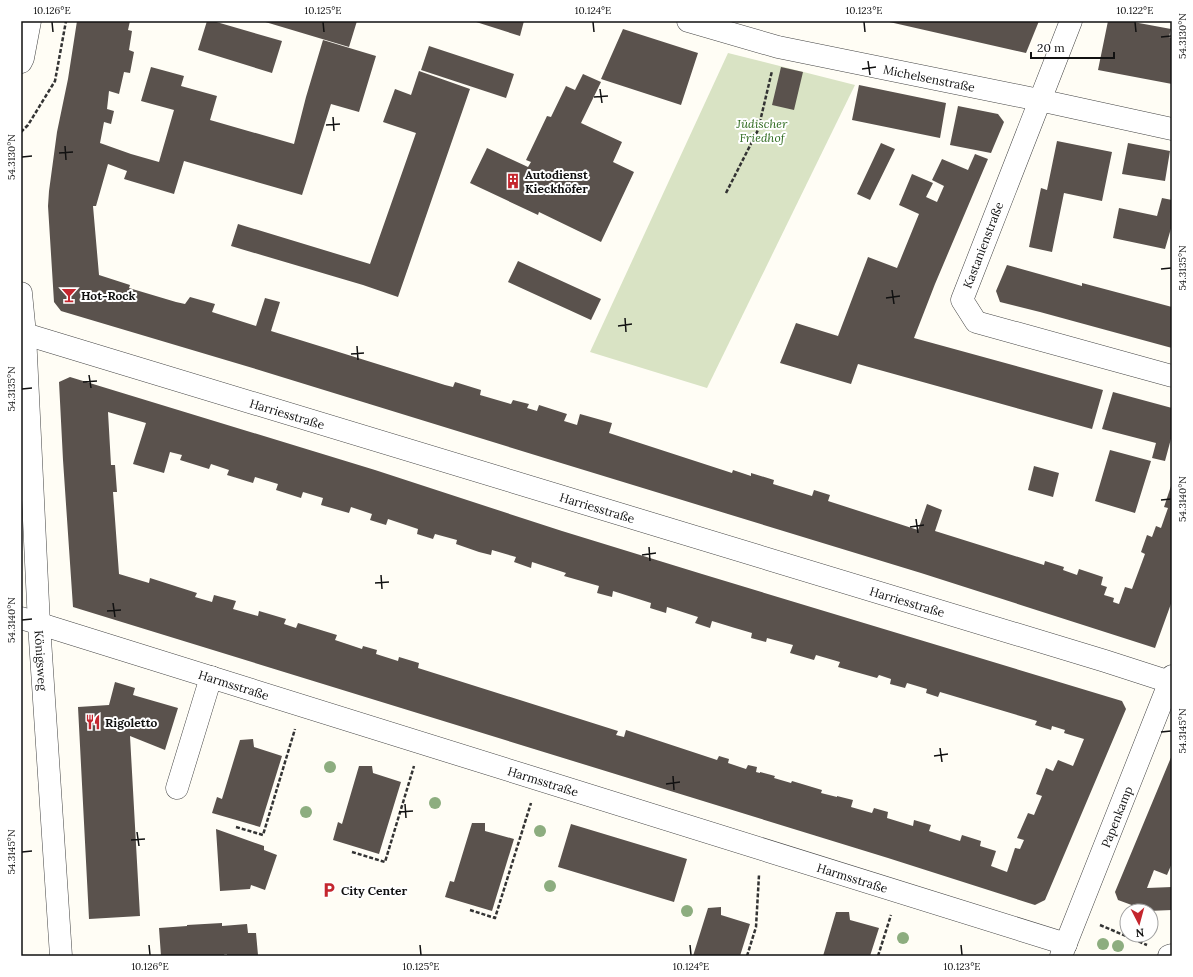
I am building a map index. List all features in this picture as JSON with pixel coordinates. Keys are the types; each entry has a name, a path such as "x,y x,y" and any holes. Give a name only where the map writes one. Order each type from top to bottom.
{"street":[{"path":"21,62 30,21"},
{"name":"Michelsenstraße","path":"688,21 778,47 1039,100 1172,129"},
{"name":"Kastanienstraße","path":"1071,21 962,300 976,322 1172,376"},
{"name":"Königsweg","path":"21,293 25,334 30,621 61,956"},
{"name":"Harriesstraße","path":"25,334 1105,661 1171,679"},
{"name":"Harmsstraße","path":"30,621 760,848 1063,950"},
{"path":"177,788 211,677"},
{"name":"Papenkamp","path":"1063,950 1171,679"}],"path":[{"path":"21,132 28,125 55,81 66,21"},
{"path":"726,193 758,130 778,47"},
{"path":"236,827 263,835 288,753"},
{"path":"352,852 385,862 408,786"},
{"path":"470,910 495,918 524,825"},
{"path":"747,956 756,927 760,848"},
{"path":"1078,915 1171,955"},
{"path":"878,956 884,935"}],"green space":[{"name":"Jüdischer Friedhof","path":"728,53 855,85 707,388 590,352"}],"building":[{"path":"77,21 130,21 128,30 132,31 129,50 134,52 130,73 124,72 119,94 109,91 107,109 114,111 111,124 104,122 100,143 159,162 174,110 141,101 151,67 184,76 181,86 217,96 210,120 294,144 323,40 376,56 359,112 331,104 302,195 184,161 174,194 124,179 127,171 108,164 96,206 93,206 99,275 130,285 129,288 176,302 185,304 190,297 215,304 212,312 256,326 265,298 280,302 271,331 445,385 453,387 455,382 481,390 480,395 511,404 513,400 529,404 527,408 537,411 539,405 567,414 564,421 577,425 580,414 612,423 609,433 732,473 733,470 751,476 751,473 774,480 773,484 812,496 814,490 830,495 828,501 918,530 927,504 942,510 935,531 1044,565 1045,561 1064,567 1063,570 1077,575 1079,569 1103,577 1101,585 1107,587 1104,595 1114,598 1113,602 1119,604 1125,587 1132,589 1145,554 1141,552 1147,535 1152,537 1156,526 1161,528 1168,508 1164,507 1172,483 1172,601 1155,648 921,573 259,370 61,311 54,302 48,206 57,132 68,79"},
{"path":"207,21 213,21 282,41 272,73 198,50"},
{"path":"262,21 357,21 349,47"},
{"path":"473,21 524,21 520,36"},
{"path":"885,21 1039,21 1026,53"},
{"path":"1108,21 1128,21 1171,29 1169,37 1172,38 1172,84 1098,70"},
{"path":"623,29 698,53 681,105 601,79"},
{"path":"429,46 514,74 506,98 421,70"},
{"path":"781,67 803,72 794,110 772,105"},
{"path":"419,71 470,89 398,297 363,285 231,246 238,224 370,264 416,133 383,122 395,89 411,95"},
{"path":"583,74 601,82 581,123 622,142 613,162 634,172 601,242 539,212 538,215 470,183 487,148 528,167 531,162 526,160 547,116 551,117 566,86 575,90"},
{"path":"859,85 946,103 940,138 852,120"},
{"path":"958,106 998,114 1004,122 991,153 950,145"},
{"path":"1057,141 1112,152 1102,201 1064,193 1052,252 1029,247 1041,188 1047,190"},
{"path":"881,143 895,149 870,200 857,194"},
{"path":"1128,143 1170,151 1165,181 1122,174"},
{"path":"975,154 988,159 935,284 914,338 1103,390 1092,429 858,364 851,384 780,363 796,323 838,336 868,257 897,268 919,214 899,205 912,174 933,183 926,197 937,202 944,186 932,180 942,159 968,170"},
{"path":"1162,198 1172,200 1172,225 1165,249 1113,238 1119,208 1157,216"},
{"path":"518,261 601,299 591,320 508,282"},
{"path":"1007,265 1082,286 1082,283 1172,307 1172,348 1000,302 996,291"},
{"path":"70,377 375,470 562,531 1122,701 1126,709 1045,900 1035,905 888,858 73,607 59,382","holes":["108,412 146,423 133,464 164,473 170,452 182,455 180,460 209,469 211,464 229,470 227,475 253,483 255,477 278,484 276,490 301,498 303,492 323,498 321,505 349,513 351,507 372,514 370,520 386,525 388,519 418,529 417,534 433,539 435,534 457,540 456,544 479,552 491,555 492,550 516,557 514,562 531,568 532,562 566,573 564,576 599,586 597,593 612,597 613,591 651,603 650,608 666,613 667,607 698,617 695,623 710,628 712,621 752,633 751,638 766,642 767,638 793,645 790,653 814,660 816,655 840,662 838,667 877,678 879,675 891,679 890,684 905,688 907,683 927,689 926,693 938,697 940,692 1037,721 1035,725 1051,730 1052,726 1065,730 1064,733 1084,739 1073,766 1058,760 1053,771 1046,768 1036,794 1042,796 1034,815 1028,813 1017,838 1024,840 1020,849 1015,848 1007,872 991,866 996,851 980,846 981,841 962,835 960,841 929,831 931,825 914,820 913,826 887,818 888,812 874,808 872,813 851,807 853,800 821,793 822,790 792,781 791,783 774,778 775,776 756,772 757,767 748,765 746,769 728,763 729,759 719,756 717,760 626,730 624,737 616,735 618,731 418,668 419,663 399,657 398,661 376,654 377,650 363,646 362,649 335,640 337,635 298,623 296,628 284,624 286,619 259,611 258,616 233,609 236,601 214,595 212,602 195,597 197,593 150,578 149,583 119,574 113,492 117,492 115,465 111,465"]},
{"path":"1113,392 1172,408 1172,435 1165,461 1152,458 1156,443 1102,429"},
{"path":"1110,450 1151,461 1135,513 1095,501"},
{"path":"1034,466 1059,473 1053,497 1028,490"},
{"path":"115,682 135,688 133,695 178,708 165,750 130,736 140,916 89,919 78,707 109,705"},
{"path":"253,739 254,747 282,756 260,827 212,813 217,797 222,799 240,740"},
{"path":"1172,755 1172,863 1167,875 1154,870 1147,888 1172,887 1172,910 1159,911 1159,903 1126,903 1118,900 1115,892"},
{"path":"359,766 372,766 373,773 401,782 379,854 333,840 338,822 342,824"},
{"path":"472,823 485,823 485,831 514,839 492,911 445,897 450,881 454,882"},
{"path":"571,824 687,859 674,902 558,867"},
{"path":"216,829 264,846 264,850 277,855 265,890 251,885 250,889 220,891"},
{"path":"721,907 721,915 750,924 740,956 693,956 708,908"},
{"path":"836,912 849,912 850,920 879,928 870,956 823,956"},
{"path":"222,923 222,926 247,924 248,933 256,933 258,955 227,956 227,954 224,954 225,956 161,956 159,928"}],"place":[{"name":"Autodienst Kieckhöfer","path":"513,181"},
{"name":"Hot-Rock","path":"69,295"},
{"name":"Rigoletto","path":"93,722"},
{"name":"City Center","path":"329,890"}]}
